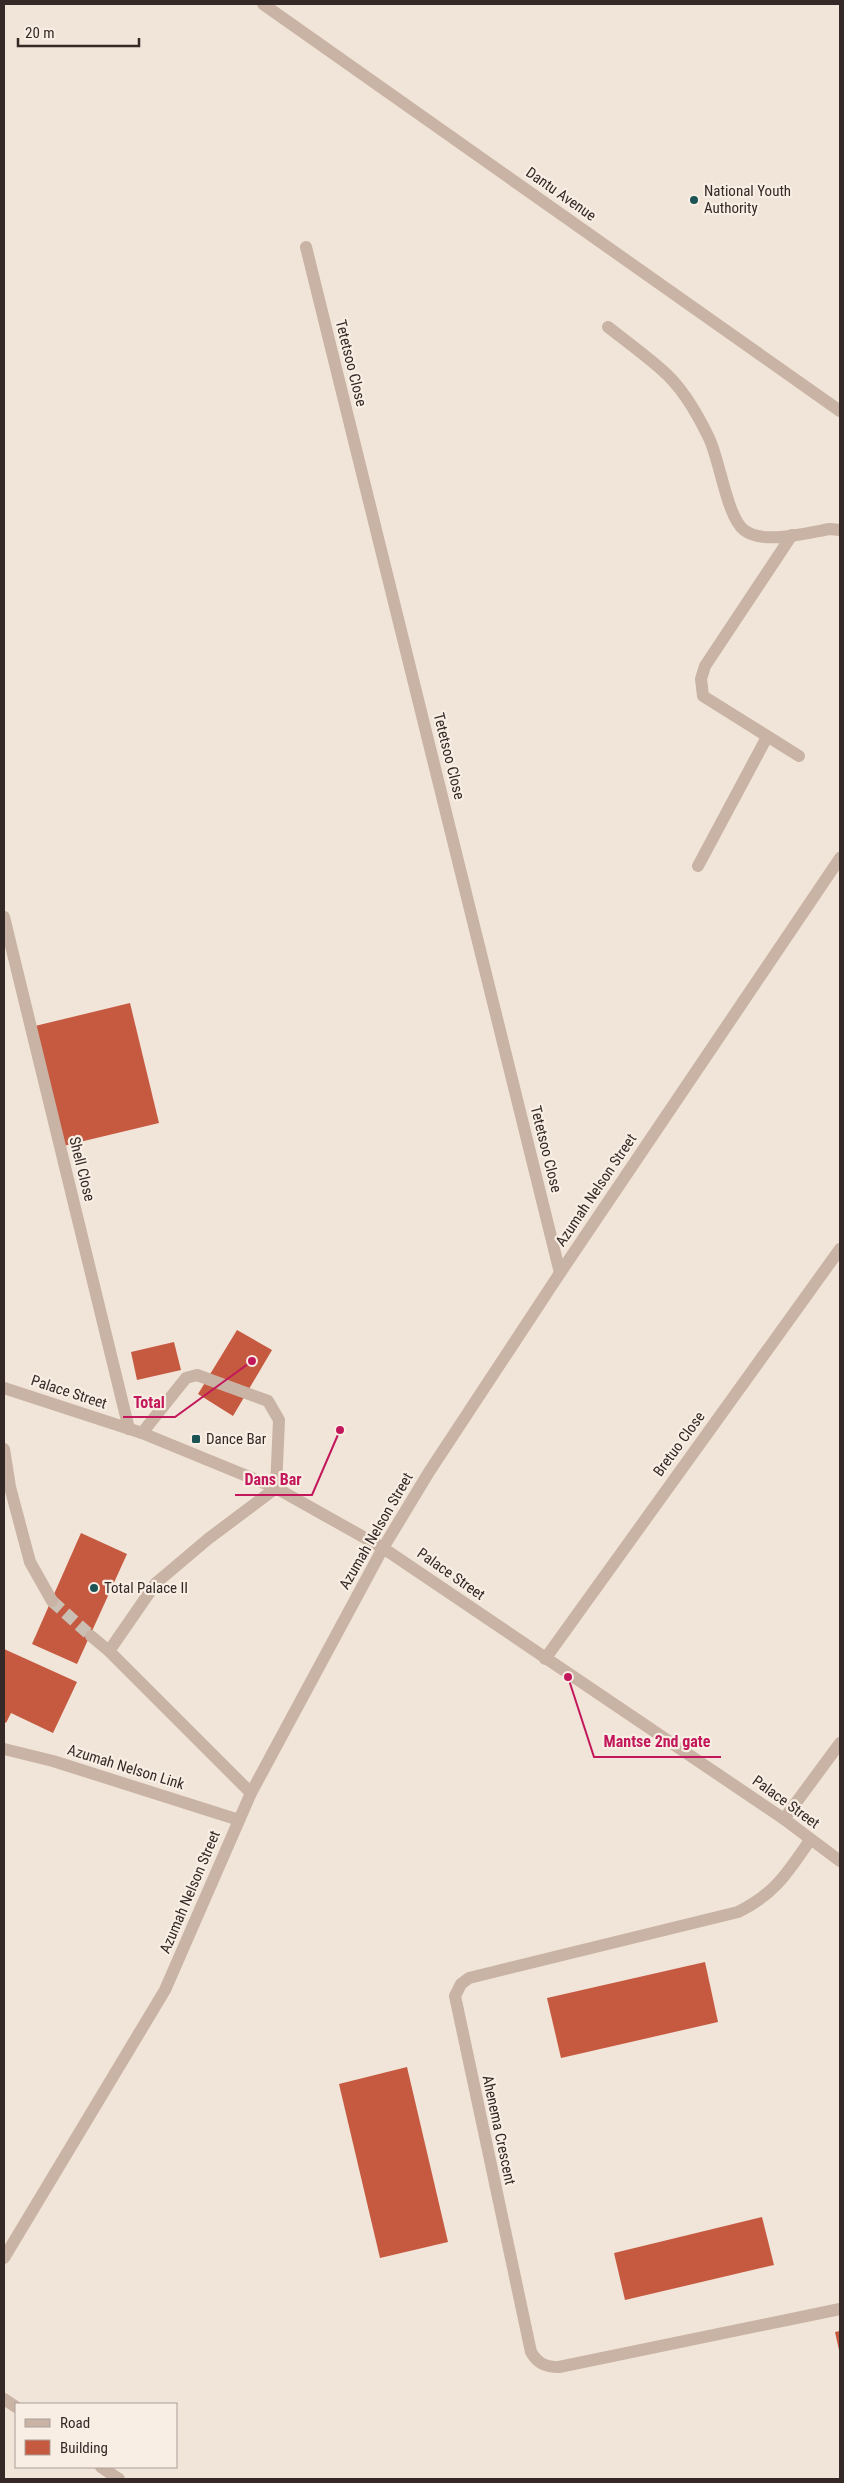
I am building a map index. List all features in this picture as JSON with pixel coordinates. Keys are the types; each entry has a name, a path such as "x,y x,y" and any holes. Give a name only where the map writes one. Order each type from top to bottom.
{"street":[{"name":"Dantu Avenue","path":"263,4 840,411"},
{"name":"Tetetsoo Close","path":"306,247 560,1273"},
{"path":"608,327 663,371 691,406 716,455 732,514 744,530 763,537 830,529 840,530"},
{"path":"792,535 705,666 702,679 703,696 799,756"},
{"path":"698,866 767,737"},
{"name":"Azumah Nelson Street","path":"4,2258 165,1990 251,1793 383,1548 429,1472 560,1273 840,858"},
{"name":"Shell Close","path":"4,918 129,1429"},
{"name":"Bretuo Close","path":"545,1659 840,1249"},
{"path":"109,1651 156,1583 208,1539 276,1488 279,1420 268,1401 197,1375 186,1378 142,1433"},
{"name":"Palace Street","path":"4,1388 142,1433 276,1488 383,1548 784,1819 840,1861"},
{"path":"4,1449 10,1487 30,1562 52,1601"},
{"path":"91,1636 109,1651 251,1793"},
{"path":"784,1819 840,1743"},
{"name":"Azumah Nelson Link","path":"4,1749 53,1761 239,1820"},
{"name":"Ahenema Crescent","path":"810,1840 782,1882 767,1896 738,1912 469,1978 461,1984 455,1996 531,2352 536,2360 542,2364 559,2367 840,2309"},
{"path":"4,2398 15,2406"},
{"path":"102,2468 118,2479"}],"building":[{"path":"130,1003 159,1123 63,1146 35,1026"},
{"path":"237,1330 272,1350 233,1416 198,1394"},
{"path":"174,1342 181,1370 137,1380 131,1352"},
{"path":"81,1533 127,1554 77,1664 32,1644"},
{"path":"4,1649 77,1682 53,1733 11,1713 6,1723 4,1721"},
{"path":"705,1962 718,2022 561,2058 547,1998"},
{"path":"407,2067 448,2242 380,2258 339,2084"},
{"path":"762,2217 774,2265 625,2300 614,2253"},
{"path":"840,2331 840,2350 839,2350 835,2332"}],"tunnel":[{"path":"52,1601 91,1636"}],"place":[{"name":"National Youth Authority","path":"694,200"},
{"name":"Total","path":"252,1361"},
{"name":"Dans Bar","path":"340,1430"},
{"name":"Dance Bar","path":"196,1439"},
{"name":"Total Palace II","path":"94,1588"},
{"name":"Mantse 2nd gate","path":"568,1677"}]}
